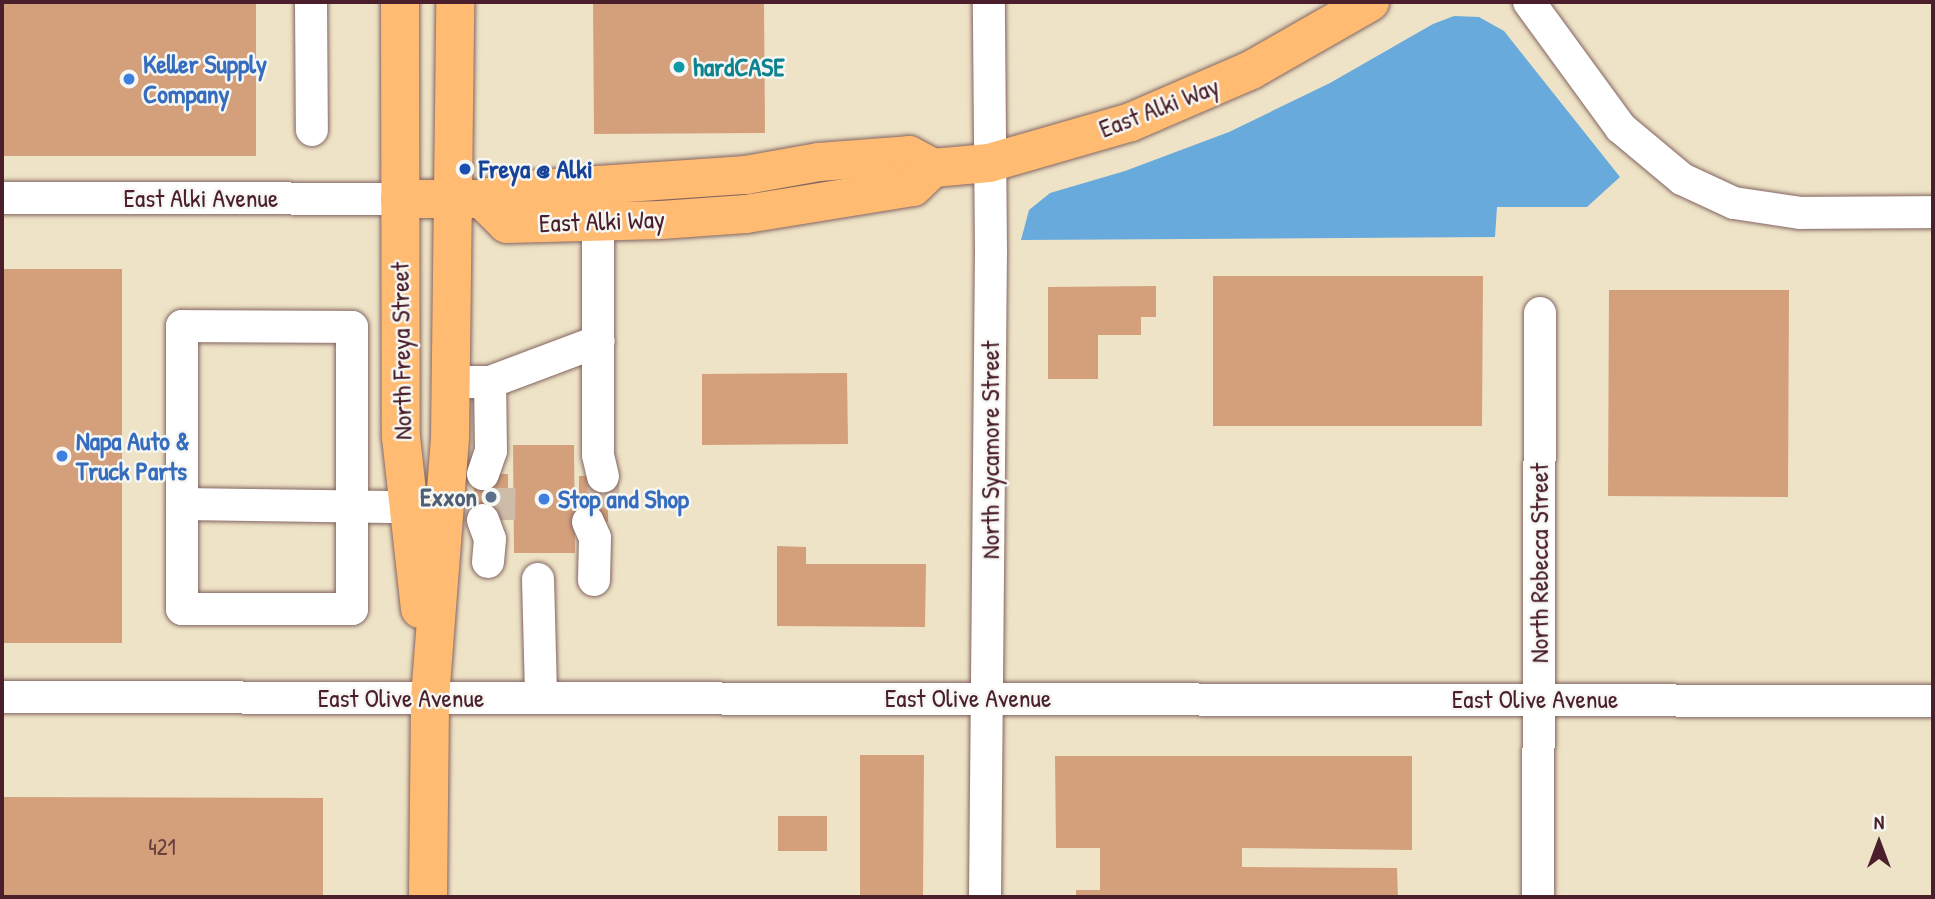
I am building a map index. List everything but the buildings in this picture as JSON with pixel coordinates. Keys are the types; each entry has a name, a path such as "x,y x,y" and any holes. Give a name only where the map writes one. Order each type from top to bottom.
{"main road":[{"name":"North Freya Street","path":"400,2 401,437 430,698"},
{"name":"North Freya Street","path":"428,897 430,698 450,437 451,383 468,198 455,2"},
{"name":"East Alki Way","path":"400,199 468,198 510,191 746,175 819,162 909,155 933,168 989,163 1131,122 1251,70 1370,2"},
{"name":"East Alki Way","path":"468,198 507,224 746,214 913,187 933,168"}],"street":[{"path":"311,2 312,130"},
{"name":"North Sycamore Street","path":"985,897 988,698 989,2"},
{"path":"1529,2 1621,128 1682,179 1734,203 1801,213 1933,212"},
{"name":"East Alki Avenue","path":"2,198 400,199"},
{"path":"596,469 598,222"},
{"name":"North Rebecca Street","path":"1538,897 1540,313"},
{"path":"182,326 352,327 352,608 182,608 182,504 182,326"},
{"path":"451,383 490,383 599,341"},
{"path":"490,383 491,466"},
{"path":"182,504 408,507"},
{"path":"594,580 595,527"},
{"path":"538,579 541,697"},
{"name":"East Olive Avenue","path":"2,697 1933,701"}],"water":[{"path":"1454,16 1479,17 1504,31 1620,177 1587,207 1497,207 1495,237 1021,240 1029,210 1050,193 1125,171 1229,132 1330,83 1433,24"}],"tunnel":[{"path":"499,520 500,474"},
{"path":"603,476 604,522"}],"place":[{"name":"hardCASE","path":"679,67"},
{"name":"Keller Supply Company","path":"129,79"},
{"name":"Freya @ Alki","path":"465,169"},
{"name":"Napa Auto & Truck Parts","path":"62,456"},
{"name":"Exxon","path":"491,497"},
{"name":"Stop and Shop","path":"544,499"}]}
